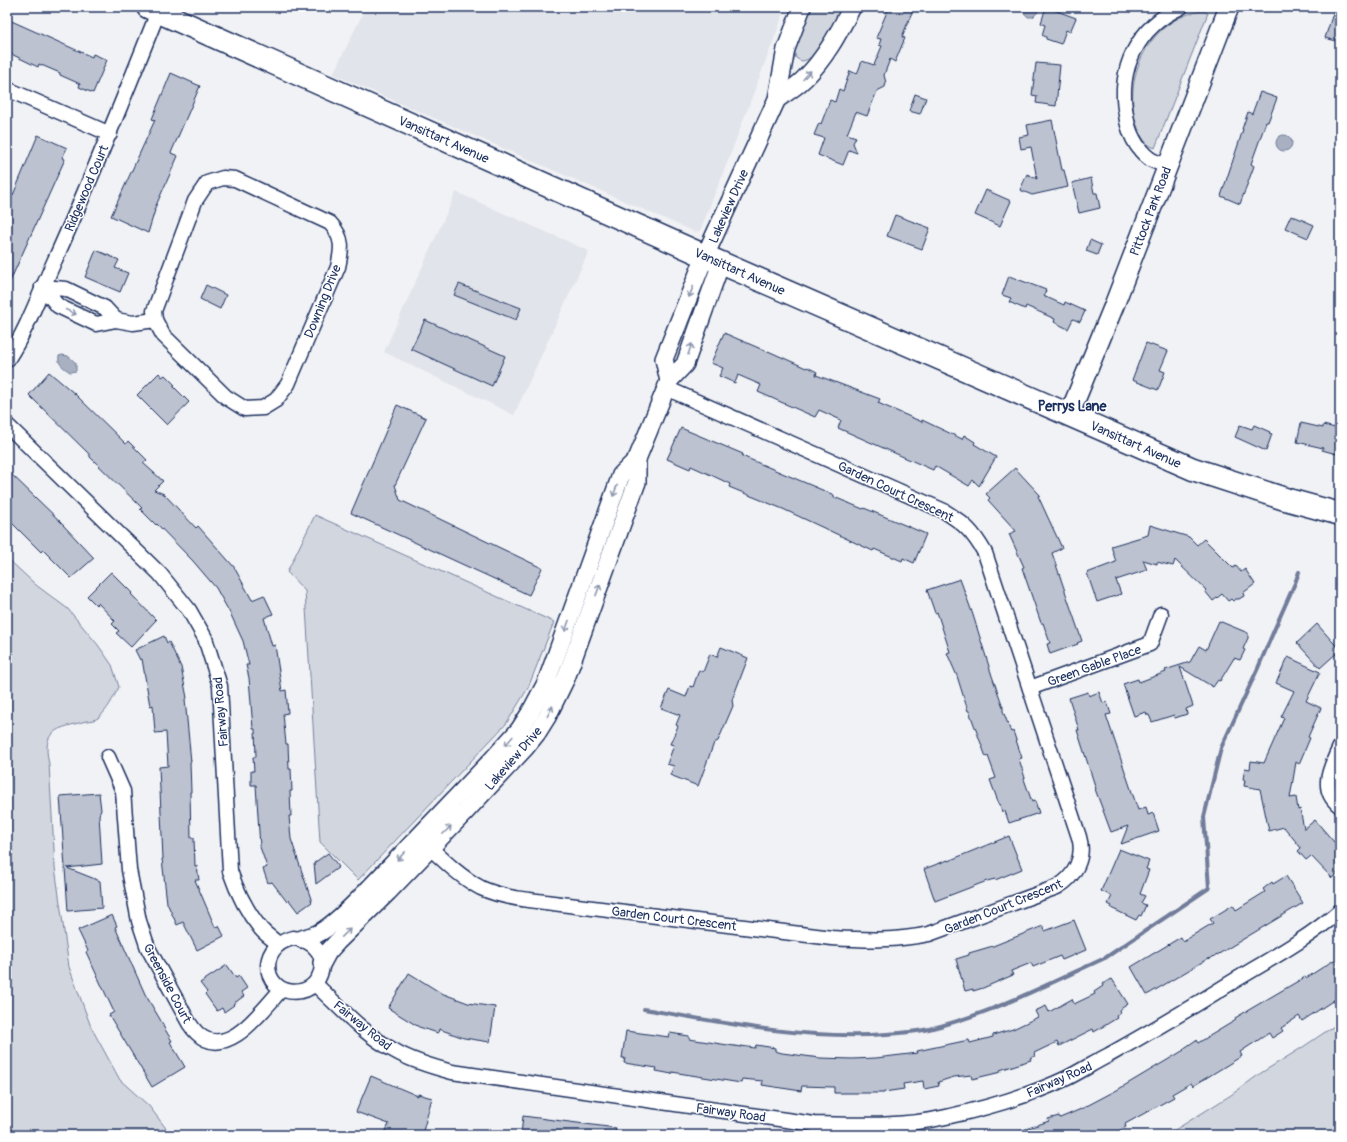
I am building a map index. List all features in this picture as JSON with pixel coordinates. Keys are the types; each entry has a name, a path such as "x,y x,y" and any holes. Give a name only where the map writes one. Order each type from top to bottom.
{"main road":[{"name":"Pittock Park Road","path":"1069,415 1113,308 1229,7"},
{"name":"Vansittart Avenue","path":"155,9 713,259 1193,469 1278,497 1340,514"}],"street":[{"name":"Lakeview Drive","path":"302,939 317,934 347,911 424,843 525,748 547,717 566,678 637,482 637,459 668,385 664,359 713,259 777,99 786,48 802,7"},
{"name":"Lakeview Drive","path":"777,99 804,79 818,62 832,44 852,7"},
{"path":"1167,166 1151,159 1143,152 1134,139 1127,124 1124,103 1124,85 1130,59 1143,36 1149,28 1163,17 1181,7"},
{"name":"Ridgewood Court","path":"7,360 14,350 26,326 110,134 155,9"},
{"path":"7,89 110,134"},
{"name":"Downing Drive","path":"223,178 235,179 330,223 338,231 342,250 338,267 288,384 276,400 263,408 245,409 226,397 163,335 155,320 154,311 195,201 207,183 223,178"},
{"path":"42,287 58,306 96,324 116,320 133,323 155,320"},
{"name":"Garden Court Crescent","path":"424,843 465,878 482,888 504,896 832,938 880,940 911,938 929,934 1057,887 1064,883 1075,872 1080,858 1081,843 985,553 975,536 961,522 944,511 668,385"},
{"name":"Fairway Road","path":"7,425 160,574 189,610 205,638 220,686 230,871 237,891 246,907 262,930 278,944"},
{"name":"Green Gable Place","path":"1030,688 1150,644 1161,614"},
{"path":"1340,747 1328,777 1328,789 1332,797 1340,806"},
{"name":"Greenside Court","path":"108,757 123,791 129,870 133,897 139,921 148,948 189,1023 197,1034 218,1042 228,1040 241,1032 281,990"},
{"name":"Lakeview Drive","path":"322,963 328,952 337,942 388,892 424,843"},
{"name":"Fairway Road","path":"315,984 361,1027 394,1051 407,1057 452,1072 814,1124 860,1125 907,1123 945,1118 995,1105 1044,1088 1067,1078 1212,995 1308,935 1340,911"},
{"path":"293,938 302,939 316,947 322,963 321,972 315,984 304,991 296,992 281,990 273,981 270,974 268,966 269,958 278,944 293,938"}],"shaded area":[{"path":"366,7 786,7 700,231 695,232 333,74"},
{"path":"811,7 843,7 820,48 807,60 801,61 796,58 794,51"},
{"path":"1203,11 1208,13 1155,148 1146,143 1142,137 1133,109 1133,90 1136,71 1154,38 1168,25 1184,16"},
{"path":"456,192 589,251 514,415 384,352"},
{"path":"315,515 554,622 528,688 506,724 358,880 320,842 305,591 287,572"},
{"path":"7,558 36,585 68,609 98,645 112,665 119,687 102,715 94,720 67,726 54,732 47,743 55,867 69,967 91,1027 120,1080 149,1106 171,1135 7,1135"},
{"path":"1340,1022 1340,1135 1164,1135 1231,1095 1261,1073"}],"water":[{"path":"1024,7 1038,7 1038,12 1033,17 1028,17 1024,13"},
{"path":"1284,135 1291,140 1292,143 1287,150 1284,151 1277,146 1276,143 1281,136"},
{"path":"59,356 68,356 76,363 76,371 70,372 62,366 59,361"}],"building":[{"path":"889,7 914,7 902,37 905,38 895,62 890,59 884,75 886,83 885,87 877,91 867,116 856,112 847,134 856,137 853,143 857,153 849,150 843,165 818,155 824,138 814,135 819,123 821,124 830,100 835,102 839,89 843,91 850,71 857,74 862,61 874,65 882,46 879,45 881,39 876,38"},
{"path":"1046,7 1076,18 1070,32 1066,30 1061,44 1046,39 1046,37 1042,35 1045,25 1041,23"},
{"path":"1335,7 1340,7 1340,42 1325,38"},
{"path":"7,19 92,57 93,54 107,60 93,93 79,87 80,84 60,75 60,73 39,64 38,67 7,52"},
{"path":"1036,63 1060,65 1056,106 1036,103 1037,96 1032,95"},
{"path":"171,73 200,86 171,153 178,156 154,210 148,233 111,216 155,120 152,119"},
{"path":"1260,92 1277,98 1268,122 1266,122 1251,164 1254,166 1240,204 1221,196 1248,112 1252,114"},
{"path":"915,94 926,98 920,114 909,111"},
{"path":"1052,120 1062,170 1064,170 1068,187 1032,195 1020,190 1027,174 1037,179 1031,147 1021,149 1019,137 1029,135 1027,125"},
{"path":"38,135 67,148 62,158 65,159 7,288 7,192 13,195"},
{"path":"1091,178 1094,193 1097,193 1100,208 1079,213 1072,183"},
{"path":"986,190 1011,201 1000,226 975,215"},
{"path":"895,215 930,228 922,249 887,236"},
{"path":"1291,215 1314,225 1308,238 1285,228"},
{"path":"1090,240 1101,245 1097,255 1086,251"},
{"path":"96,250 119,260 115,268 128,273 120,292 85,277"},
{"path":"1009,276 1046,290 1044,296 1064,305 1065,302 1085,311 1080,322 1073,319 1068,329 1054,322 1055,319 1026,306 1025,309 1009,302 1011,298 1002,295"},
{"path":"459,284 521,308 516,320 454,295"},
{"path":"206,285 226,295 220,309 200,299"},
{"path":"425,320 505,356 492,386 411,349"},
{"path":"724,333 806,368 807,367 817,372 816,375 880,399 878,403 922,422 922,420 962,439 964,435 975,442 974,444 996,457 979,486 973,480 969,486 935,466 933,470 838,428 841,420 819,410 815,417 758,392 761,385 738,375 735,383 719,376 723,368 711,363"},
{"path":"1146,343 1168,351 1160,370 1165,372 1158,390 1132,380"},
{"path":"49,372 75,394 126,444 128,441 147,460 143,463 163,481 154,490 164,494 196,528 198,526 234,567 252,600 264,595 273,614 264,618 272,646 275,645 282,691 286,690 288,713 283,714 286,744 288,744 289,769 291,769 291,816 289,816 291,839 312,902 298,912 289,900 287,902 272,882 268,883 263,869 267,867 260,847 256,785 251,785 251,771 254,771 253,757 256,757 255,729 253,729 249,678 246,665 249,665 243,641 216,588 193,561 140,509 142,508 90,457 89,454 29,395"},
{"path":"159,373 162,377 165,375 175,385 173,386 189,402 167,425 137,395"},
{"path":"397,405 426,418 395,485 400,500 542,568 529,595 351,513"},
{"path":"1301,423 1323,428 1323,425 1340,429 1340,455 1322,450 1323,448 1297,442"},
{"path":"1240,425 1252,429 1254,425 1272,434 1266,451 1235,437"},
{"path":"681,428 834,495 834,497 926,534 914,563 903,558 902,561 874,549 873,551 783,509 729,487 730,484 691,466 690,469 667,459"},
{"path":"1015,468 1040,495 1038,496 1062,548 1052,553 1082,641 1077,643 1078,644 1050,654 1047,644 1050,643 1043,623 1041,623 1022,568 1024,567 1009,534 1016,531 988,500 990,498 986,494"},
{"path":"7,470 64,525 94,558 71,578 43,550 41,552 7,518"},
{"path":"1150,525 1189,537 1197,545 1204,539 1233,568 1236,566 1241,572 1245,569 1255,584 1243,593 1244,596 1239,599 1233,601 1231,599 1228,601 1222,594 1213,601 1205,591 1206,590 1175,560 1173,566 1143,560 1147,570 1116,580 1121,594 1097,602 1087,573 1116,562 1111,546 1148,535"},
{"path":"111,572 156,620 131,647 116,633 119,631 112,624 115,621 98,603 96,605 87,596"},
{"path":"960,579 1003,707 1003,711 1011,732 1013,731 1022,758 1019,759 1025,778 1024,779 1032,802 1035,801 1039,813 1009,823 1005,811 1002,812 990,780 996,778 968,711 957,676 947,653 950,652 937,612 935,613 927,590"},
{"path":"1219,621 1248,633 1248,638 1243,649 1245,650 1240,660 1234,658 1220,681 1218,680 1213,687 1180,667 1193,706 1186,709 1187,714 1175,718 1174,715 1152,722 1146,712 1134,716 1123,684 1138,679 1139,682 1166,672 1165,670 1190,662 1199,646 1206,650"},
{"path":"1317,624 1340,650 1320,668 1297,643"},
{"path":"164,636 167,643 169,642 181,667 187,698 185,699 191,762 191,838 194,838 195,866 197,866 199,880 195,880 215,927 219,926 224,936 197,950 183,922 177,925 167,903 162,859 159,767 168,766 166,732 155,733 153,705 150,706 142,659 140,660 135,650"},
{"path":"721,647 748,658 732,700 733,706 718,741 714,743 698,786 670,775 674,766 667,764 674,745 670,744 678,726 676,725 680,715 661,708 669,690 686,697 690,686 693,687 699,670 703,672 710,654 717,657"},
{"path":"1288,657 1320,672 1306,701 1321,708 1308,737 1310,738 1299,764 1296,762 1290,798 1296,797 1298,810 1300,809 1304,829 1315,820 1334,842 1340,837 1340,871 1332,878 1311,856 1306,860 1298,851 1301,848 1284,827 1269,831 1260,789 1244,786 1245,780 1243,779 1245,768 1250,769 1251,761 1264,763 1284,718 1281,717 1294,691 1276,683"},
{"path":"1088,692 1089,696 1099,692 1103,703 1107,702 1111,714 1106,715 1138,810 1146,807 1148,815 1153,813 1159,831 1121,844 1128,826 1111,832 1095,789 1069,698"},
{"path":"99,793 101,810 99,815 102,864 67,868 100,881 102,908 68,911 60,796"},
{"path":"1009,836 1022,869 935,901 924,869 948,861"},
{"path":"1119,849 1149,861 1146,869 1149,870 1140,894 1145,896 1141,903 1146,905 1141,916 1139,915 1136,920 1111,908 1112,906 1108,904 1112,896 1101,891"},
{"path":"328,853 339,867 316,884 314,863"},
{"path":"1286,876 1303,903 1147,995 1131,967 1181,937 1183,941 1213,923 1210,919 1233,905 1236,910 1265,892 1263,889 1272,882 1273,884"},
{"path":"112,915 117,926 115,927 145,994 164,1026 172,1041 170,1042 185,1067 152,1087 109,1015 114,1012 86,952 88,951 78,930"},
{"path":"1074,920 1086,950 1062,960 1060,956 1033,967 1031,963 1011,971 1013,975 983,988 973,991 973,989 965,991 956,959 1043,926 1045,931"},
{"path":"1334,960 1340,968 1340,991 1335,994 1337,998 1302,1021 1299,1016 1281,1028 1283,1031 1272,1038 1269,1033 1240,1052 1242,1056 1193,1086 1191,1083 1172,1094 1174,1097 1125,1124 1126,1127 1111,1135 1014,1135 1014,1133 1049,1121 1048,1119 1059,1116 1060,1118 1081,1109 1117,1090 1184,1050 1183,1049 1196,1040 1198,1043 1236,1020 1235,1018 1305,977 1306,978"},
{"path":"227,965 236,978 239,976 247,988 241,992 244,996 224,1012 222,1008 217,1011 205,994 207,992 200,983"},
{"path":"409,973 441,993 468,1003 495,1007 490,1042 464,1038 439,1029 438,1033 419,1027 388,1008"},
{"path":"1112,979 1128,1004 1119,1010 1120,1013 1116,1016 1117,1018 1094,1032 1093,1029 1059,1046 1057,1042 1034,1053 1035,1056 1030,1058 1031,1060 1000,1070 1001,1072 972,1079 971,1075 954,1077 938,1082 939,1086 924,1089 923,1081 903,1084 904,1089 884,1093 834,1093 834,1087 802,1086 801,1091 762,1085 763,1081 742,1079 741,1083 672,1072 672,1074 656,1071 657,1068 624,1063 625,1058 622,1058 626,1031 669,1037 670,1033 689,1036 689,1039 741,1047 755,1048 756,1045 775,1048 775,1051 782,1053 820,1058 876,1058 918,1053 917,1051 969,1040 970,1043 993,1037 993,1035 1013,1029 1038,1017 1035,1011 1046,1006 1049,1012 1072,999 1074,1004 1095,994 1094,992 1103,986 1102,984"},
{"path":"371,1076 418,1096 418,1094 432,1098 422,1135 384,1135 389,1124 356,1112"},
{"path":"523,1116 616,1128 615,1135 521,1135"}],"waterway":[{"path":"644,1009 734,1025 826,1035 887,1034 908,1032 929,1029 952,1023 997,1007 1105,958 1209,888 1204,817 1221,748 1258,668 1299,572"}],"district":[{"name":"Perrys Lane","path":"1072,406"}]}
